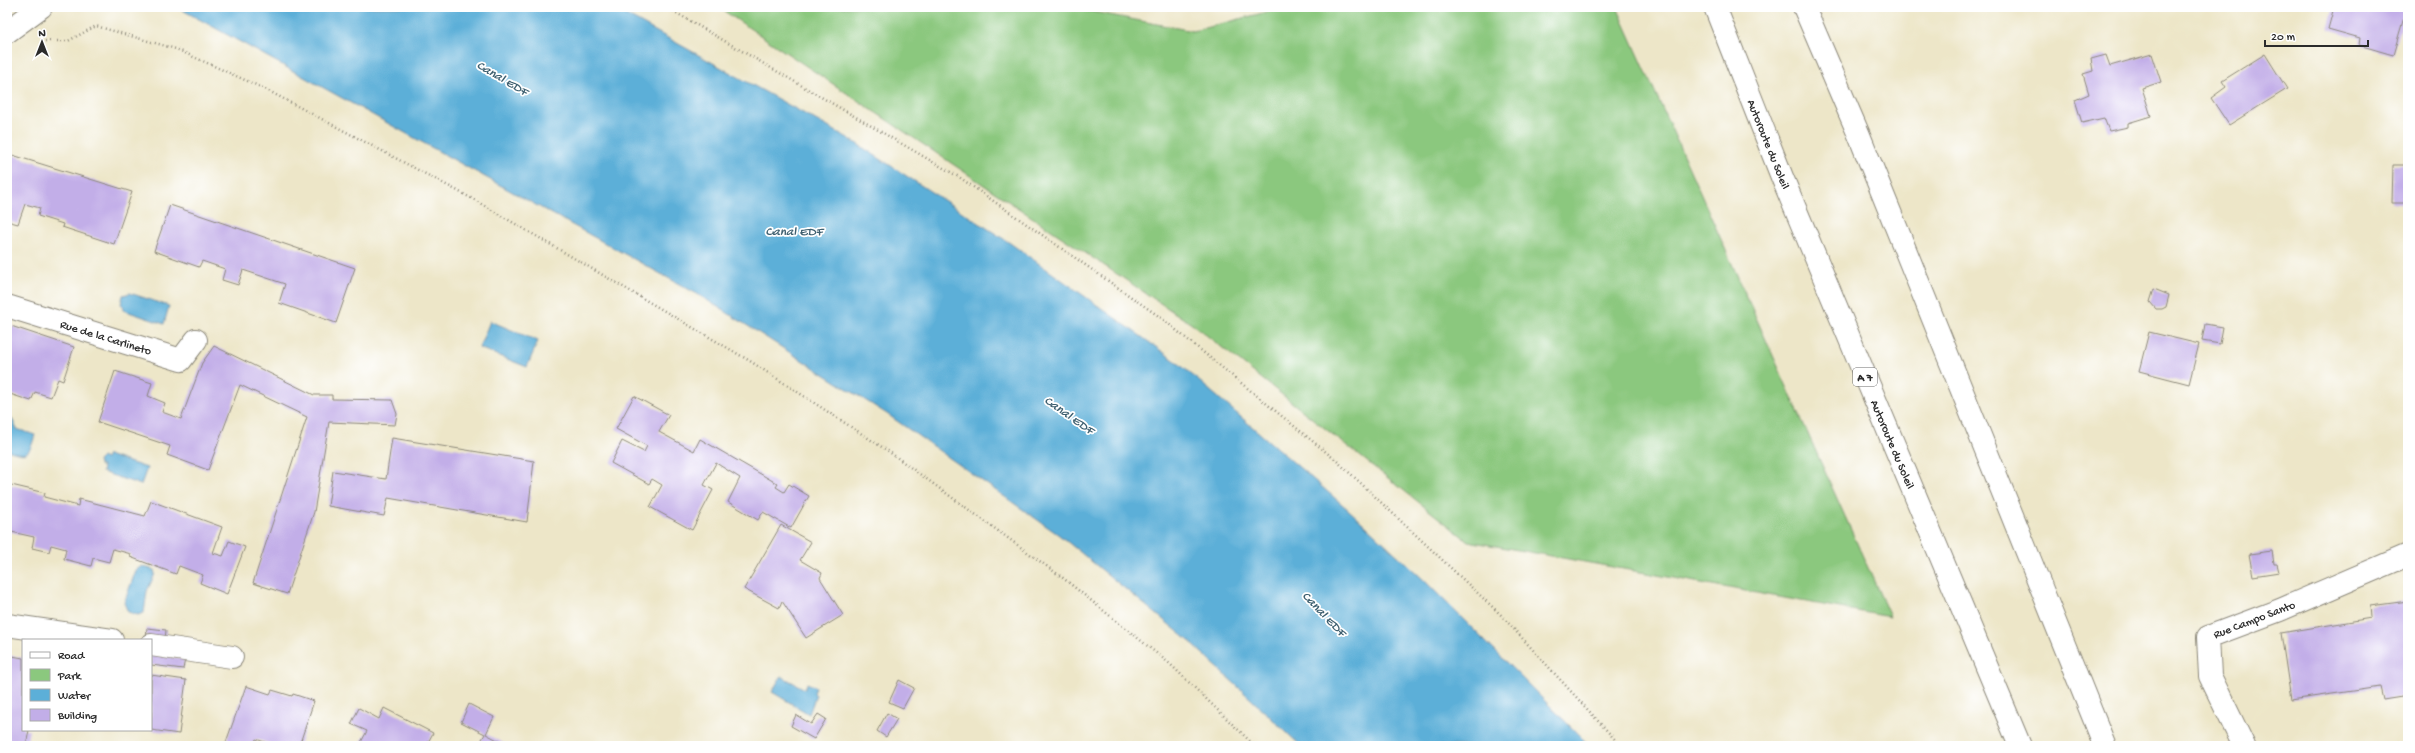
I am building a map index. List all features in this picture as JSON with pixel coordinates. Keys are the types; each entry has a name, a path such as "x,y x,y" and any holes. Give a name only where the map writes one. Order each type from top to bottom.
{"main road":[{"path":"7,32 41,7"},
{"name":"Autoroute du Soleil","path":"1715,7 1782,177 2020,746"},
{"path":"1804,7 1859,135 2105,746"},
{"name":"Rue de la Carlineto","path":"7,306 181,360 196,340"},
{"name":"Rue Campo Santo","path":"2244,746 2210,676 2208,637 2280,610 2408,555"},
{"path":"7,625 105,639"},
{"path":"152,646 232,657"}],"path":[{"path":"666,7 959,177 1160,317 1337,461 1501,615 1621,746"},
{"path":"38,40 68,41 96,26 176,49 265,89 471,198 750,361 888,451 1063,578 1164,659 1255,746"}],"green space":[{"path":"718,7 1068,7 1193,31 1286,7 1617,7 1890,617 1468,541 1196,327"}],"water":[{"name":"Canal EDF","path":"177,7 612,7 848,138 1010,243 1177,362 1350,511 1425,581 1590,746 1301,746 1187,639 1059,535 887,414 699,295"},
{"path":"130,293 169,306 164,324 123,310 124,307 121,304 123,295"},
{"path":"490,321 538,341 527,367 479,348"},
{"path":"7,418 12,419 17,429 35,435 31,447 27,453 24,454 7,450"},
{"path":"108,455 147,468 141,485 102,472 103,467 99,465 98,461 102,457 106,459"},
{"path":"142,566 154,570 155,574 147,591 144,613 138,615 128,612 124,603 136,570"},
{"path":"781,676 805,689 807,683 816,687 814,693 816,695 809,714 772,692"}],"building":[{"path":"2334,7 2407,7 2393,55 2359,45 2360,38 2328,29"},
{"path":"2152,54 2161,82 2142,88 2151,116 2128,123 2128,127 2109,131 2104,118 2082,123 2075,100 2089,94 2083,74 2093,71 2091,59 2106,55 2110,66"},
{"path":"2265,54 2287,89 2229,125 2211,98 2226,87 2222,81"},
{"path":"9,154 132,192 114,244 62,227 63,224 38,216 40,208 25,204 18,224 7,221 7,155"},
{"path":"2393,165 2408,165 2408,203 2392,203"},
{"path":"170,205 355,268 336,323 279,303 285,284 243,270 238,285 222,280 225,269 202,261 199,267 154,251"},
{"path":"2154,289 2169,295 2166,307 2156,309 2150,302"},
{"path":"2205,324 2223,327 2220,344 2202,341"},
{"path":"8,325 74,347 63,381 58,379 51,397 35,392 31,401 7,393"},
{"path":"2149,332 2199,344 2189,384 2139,371"},
{"path":"214,346 314,395 332,395 332,399 392,400 397,414 395,425 329,422 314,512 287,594 253,583 307,417 240,385 208,470 167,455 170,446 98,422 115,371 152,383 148,396 165,403 162,412 181,419 202,363"},
{"path":"634,396 669,415 659,432 694,451 700,439 778,484 776,487 784,492 789,484 809,496 791,528 763,512 758,520 728,502 740,478 716,463 704,485 713,490 692,530 650,507 662,485 652,479 649,484 611,463 622,441 644,452 647,446 616,429"},
{"path":"392,438 534,461 527,522 388,498 384,516 328,506 333,471 386,479"},
{"path":"7,484 45,493 44,497 78,506 79,499 145,516 151,501 222,527 213,553 223,556 229,541 245,547 227,594 200,583 203,575 179,566 176,574 130,557 131,554 113,549 109,562 93,558 91,566 64,559 66,549 51,545 49,552 32,548 34,537 7,531"},
{"path":"781,525 811,542 800,560 822,573 820,578 843,615 806,638 782,601 779,608 744,589"},
{"path":"2272,551 2274,564 2277,564 2279,572 2253,576 2249,554"},
{"path":"2408,601 2408,696 2383,700 2380,687 2291,700 2281,633 2371,618 2370,606"},
{"path":"147,628 166,630 165,640 146,637"},
{"path":"152,654 185,659 183,669 152,665"},
{"path":"7,655 22,658 22,731 29,731 26,746 7,746"},
{"path":"152,675 186,680 179,734 152,730"},
{"path":"899,680 914,688 903,708 889,702"},
{"path":"246,686 270,694 272,690 292,696 293,694 314,701 299,746 276,746 256,739 253,746 225,745"},
{"path":"469,704 494,717 486,734 509,746 478,746 485,734 461,722"},
{"path":"359,708 379,719 384,708 433,733 426,746 359,746 367,731 351,724"},
{"path":"887,713 897,719 886,737 877,731"},
{"path":"818,714 826,719 814,739 791,726 796,715 811,724"}]}
